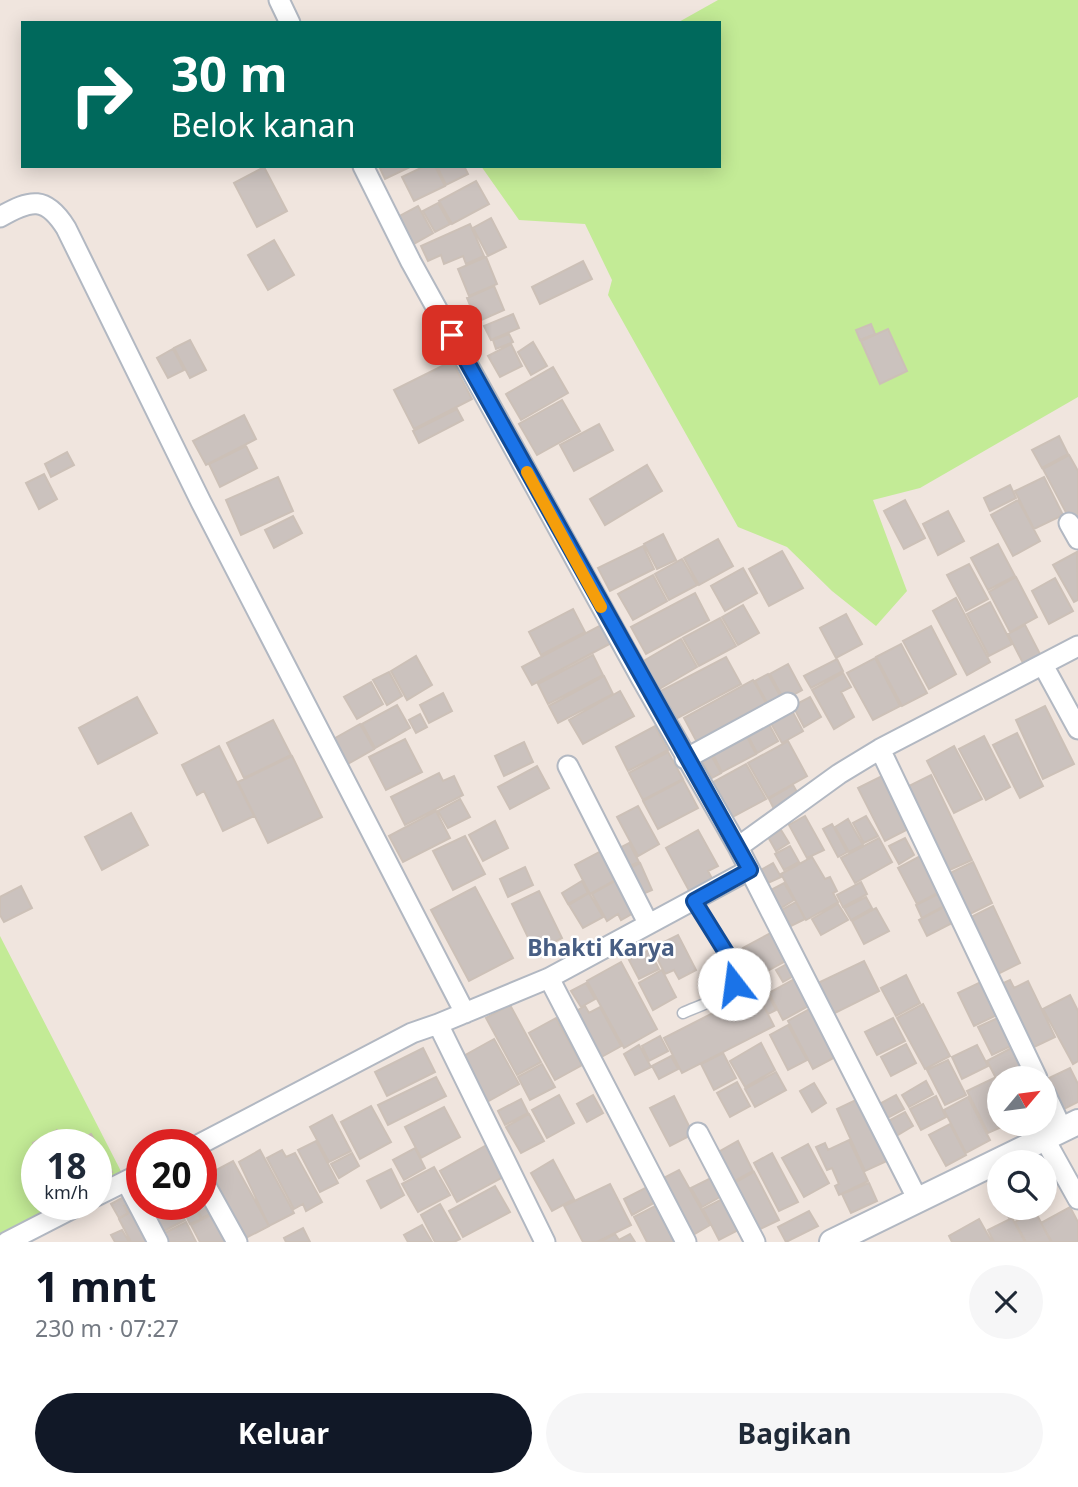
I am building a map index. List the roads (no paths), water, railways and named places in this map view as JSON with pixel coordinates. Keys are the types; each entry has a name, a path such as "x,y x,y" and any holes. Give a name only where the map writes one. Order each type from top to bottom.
{"street":[{"path":"279,0 289,21"},
{"path":"364,168 411,262 685,759 738,847 917,1198"},
{"path":"0,217 27,205 40,203 51,207 66,228 201,502 465,1013"},
{"path":"738,847 839,774 880,749 1078,646"},
{"path":"1043,664 1078,729"},
{"path":"685,759 788,703"},
{"path":"880,749 1031,1066"},
{"path":"568,765 648,923"},
{"path":"217,1135 412,1033 549,978 750,870"},
{"path":"549,978 686,1242"},
{"path":"438,1024 545,1242"},
{"path":"832,1242 917,1198 1061,1130 1078,1199"},
{"path":"698,1133 755,1242"},
{"path":"217,1206 237,1242"},
{"path":"7,1242 50,1220"},
{"path":"150,1220 158,1242"}],"lane":[{"path":"683,1013 724,994 734,984 736,977 732,962 694,901"}],"district":[{"name":"Bhakti Karya","path":"601,948"}]}
